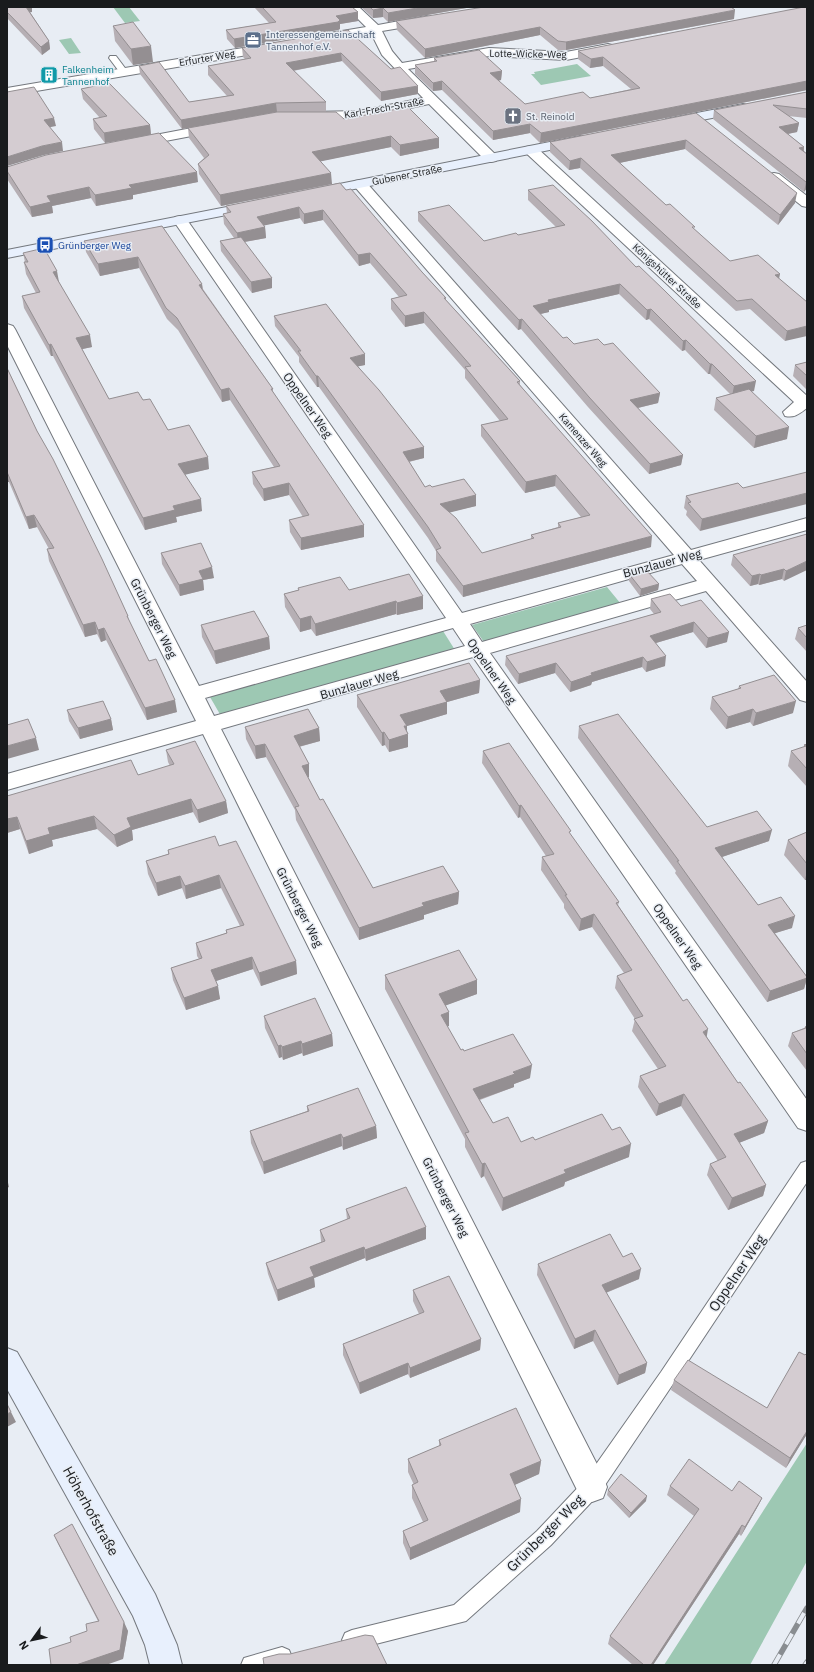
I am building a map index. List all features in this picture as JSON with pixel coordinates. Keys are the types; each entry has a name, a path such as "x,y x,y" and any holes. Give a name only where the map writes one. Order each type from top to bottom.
{"street":[{"path":"352,7 375,29 386,52 399,67 416,80 432,100 491,158"},
{"path":"313,40 437,18"},
{"name":"Erfurter Weg","path":"7,92 282,45"},
{"name":"Lotte-Wicke-Weg","path":"399,67 489,52 566,56 620,46"},
{"name":"Karl-Frech-Straße","path":"298,116 330,117 358,115 432,100"},
{"path":"661,124 753,106"},
{"path":"699,117 711,126"},
{"path":"124,145 228,125"},
{"name":"Gubener Straße","path":"305,195 592,138"},
{"name":"Königshütter Straße","path":"531,150 805,402 791,412"},
{"path":"765,170 807,204"},
{"name":"Kamenzer Weg","path":"360,184 807,695"},
{"path":"7,254 274,202"},
{"name":"Oppelner Weg","path":"180,220 457,620 807,1120"},
{"name":"Grünberger Weg","path":"7,329 193,694 592,1487"},
{"name":"Bunzlauer Weg","path":"193,694 807,524"},
{"name":"Bunzlauer Weg","path":"7,782 710,584"},
{"name":"Höherhofstraße","path":"7,1361 144,1605 161,1645 166,1665"}],"lane":[{"path":"113,58 124,72"},
{"name":"Oppelner Weg","path":"667,1378 807,1168"},
{"name":"Grünberger Weg","path":"336,1644 458,1614 544,1538 592,1487 667,1378"},
{"path":"251,1665 297,1654"}],"green space":[{"path":"113,7 129,7 140,21 125,23"},
{"path":"71,38 81,53 69,54 59,40"},
{"path":"577,64 591,76 541,85 531,74 535,74 534,72"},
{"path":"607,587 621,604 484,642 472,625"},
{"path":"443,631 455,650 221,716 210,697"},
{"path":"807,1443 807,1561 750,1665 664,1665"}],"building":[{"path":"7,7 26,7 49,41 41,47 7,12"},
{"path":"262,7 352,7 358,12 336,16 340,20 338,22 234,39 226,30 276,22"},
{"path":"370,7 423,7 388,13 383,8 373,10"},
{"path":"484,7 731,7 735,10 566,42 558,41 540,27 425,49 396,21"},
{"path":"807,7 807,81 541,133 530,124 493,131 442,81 433,83 415,65 437,61 434,58 479,50 502,71 490,73 525,104 583,92 590,98 640,88 603,57 591,59 578,51"},
{"path":"133,22 151,46 131,49 113,26"},
{"path":"348,30 391,69 400,67 418,86 381,92 341,53 286,63 326,102 276,103 181,120 139,66 159,62 189,102 234,95 208,66 251,58 242,48"},
{"path":"109,83 150,125 104,133 93,119 107,116 81,89"},
{"path":"34,87 54,118 44,120 62,142 42,146 7,157 7,92"},
{"path":"807,92 807,109 773,105 799,123 779,127 804,147 799,148 807,154 806,182 714,110"},
{"path":"408,107 439,138 400,145 391,136 312,152 331,173 220,195 198,164 209,155 188,128 277,112 336,112 344,119"},
{"path":"696,113 797,193 780,215 686,140 611,155 666,205 670,204 695,227 692,227 730,261 758,255 780,274 775,275 807,302 807,326 787,331 752,299 737,301 581,158 570,161 550,142"},
{"path":"159,133 197,172 129,185 132,188 95,195 89,187 47,196 51,202 30,207 7,171 7,167 46,155"},
{"path":"340,183 346,190 351,189 446,298 444,298 520,381 517,382 652,536 463,586 436,550 441,548 428,527 318,376 316,376 298,351 301,351 274,316 326,304 365,354 350,358 379,390 424,447 403,452 425,487 430,485 432,487 464,479 476,495 440,504 456,518 482,553 534,538 531,535 561,527 558,523 590,515 556,475 526,482 481,425 508,419 465,367 471,366 424,312 405,316 391,299 407,295 370,253 358,255 323,210 304,214 299,207 257,217 265,227 237,233 223,214 231,212 226,206"},
{"path":"553,185 592,221 636,267 639,266 664,290 756,381 734,386 686,340 683,341 651,309 647,310 620,284 548,300 549,302 533,306 563,338 567,337 574,344 598,339 604,345 613,343 660,393 630,400 683,455 650,464 589,397 522,319 519,320 418,212 449,205 484,241 516,233 518,235 565,225 528,190"},
{"path":"162,226 202,284 199,285 273,389 271,389 364,525 301,538 289,520 309,515 289,483 263,489 252,472 280,466 229,388 221,390 177,318 166,308 138,257 98,264 84,241"},
{"path":"241,237 272,278 251,282 220,241"},
{"path":"44,248 57,271 53,272 90,335 76,338 109,399 138,392 143,400 150,399 168,430 189,425 208,457 178,464 201,499 173,506 175,510 143,518 51,344 49,345 22,296 40,292 24,262 28,262 23,253"},
{"path":"807,362 807,376 795,365"},
{"path":"7,368 102,559 149,661 156,659 175,700 145,708 104,628 98,630 95,622 83,625 47,549 54,548 34,515 26,517 7,472"},
{"path":"749,389 789,427 756,436 716,398"},
{"path":"807,472 807,493 702,519 688,503 691,502 686,496 738,483 743,488"},
{"path":"807,534 807,561 786,571 784,569 752,576 733,555"},
{"path":"201,543 212,567 199,571 203,579 179,585 161,553"},
{"path":"646,570 659,584 641,589 629,574"},
{"path":"409,574 423,596 397,603 396,601 315,624 311,616 300,619 284,594 299,590 298,588 340,577 349,590"},
{"path":"670,594 681,606 701,600 729,632 708,638 694,622 650,636 666,656 647,662 643,657 591,673 592,675 571,682 556,663 519,674 506,656 661,612 651,599"},
{"path":"254,611 269,637 214,651 201,625"},
{"path":"807,625 807,638 798,628"},
{"path":"469,663 480,680 440,691 447,702 400,715 407,726 404,726 408,734 389,740 384,732 382,733 357,695"},
{"path":"774,675 796,701 756,713 753,709 728,717 712,697 741,688 739,686"},
{"path":"103,701 111,719 78,728 67,710"},
{"path":"308,709 319,728 294,736 309,764 302,766 320,800 323,799 373,888 443,866 459,892 422,903 424,906 359,928 295,807 299,806 265,744 255,746 245,727"},
{"path":"618,714 707,827 757,811 772,830 715,848 758,905 781,897 795,916 768,925 807,978 770,991 677,861 679,861 579,726"},
{"path":"28,719 36,738 7,746 7,725"},
{"path":"195,741 226,801 197,810 191,799 127,818 131,827 114,835 94,816 48,828 50,834 26,841 17,817 7,819 7,796 131,760 138,775 174,764 166,750"},
{"path":"509,743 571,831 569,832 619,902 616,903 683,1001 687,999 708,1029 703,1032 738,1083 740,1082 768,1121 734,1134 766,1185 732,1198 710,1164 726,1157 684,1094 659,1104 640,1076 666,1066 634,1019 643,1016 617,976 632,970 594,914 581,919 542,857 554,854 521,805 519,806 483,751"},
{"path":"807,744 807,769 791,751 806,746 804,745"},
{"path":"807,832 807,864 788,840"},
{"path":"215,836 219,846 236,841 296,961 259,973 252,957 211,970 218,986 184,998 171,968 202,958 196,943 227,933 226,930 244,925 219,875 185,886 180,876 156,883 146,861 169,854 168,850"},
{"path":"459,950 477,980 439,994 449,1012 441,1015 461,1050 463,1049 464,1051 513,1034 532,1065 513,1072 515,1074 473,1089 493,1123 508,1117 521,1142 533,1137 535,1140 602,1114 612,1130 620,1127 631,1144 564,1170 566,1173 503,1198 485,1163 482,1164 465,1133 469,1132 385,975"},
{"path":"315,998 332,1034 302,1044 301,1041 282,1047 281,1045 278,1046 264,1016"},
{"path":"807,1026 807,1054 792,1033 806,1028 805,1027"},
{"path":"358,1088 376,1126 343,1138 341,1134 263,1162 250,1131 309,1111 307,1106"},
{"path":"406,1187 426,1227 365,1250 364,1247 310,1267 314,1276 277,1290 266,1263 325,1241 320,1230 350,1218 346,1209"},
{"path":"610,1234 623,1257 632,1253 641,1269 602,1285 647,1363 619,1375 595,1330 575,1339 538,1264"},
{"path":"449,1276 481,1339 410,1368 408,1363 359,1383 343,1344 424,1312 413,1290"},
{"path":"799,1352 805,1355 807,1353 807,1431 790,1458 674,1380 688,1360 767,1408"},
{"path":"7,1404 11,1412 7,1414"},
{"path":"516,1408 541,1461 510,1474 521,1499 410,1548 403,1531 428,1520 412,1485 418,1482 408,1459 441,1445 439,1440"},
{"path":"689,1459 732,1491 739,1481 762,1498 745,1527 742,1525 651,1665 644,1665 610,1636 699,1509 670,1486"},
{"path":"621,1474 647,1496 631,1513 608,1490"},
{"path":"72,1524 124,1622 120,1650 76,1665 51,1665 49,1649 71,1642 70,1637 87,1631 86,1624 99,1621 54,1535"},
{"path":"365,1635 373,1636 387,1665 264,1665 263,1658 279,1654 290,1654"}],"railway":[{"path":"774,1665 807,1608"}],"place":[{"name":"Interessengemeinschaft Tannenhof e.V.","path":"253,40"},
{"name":"Falkenheim Tannenhof","path":"49,75"},
{"name":"St. Reinold","path":"513,116"},
{"name":"Grünberger Weg","path":"45,245"}]}
